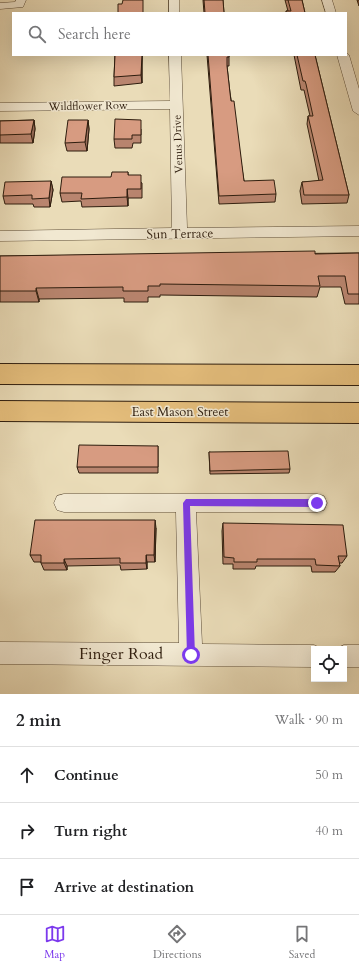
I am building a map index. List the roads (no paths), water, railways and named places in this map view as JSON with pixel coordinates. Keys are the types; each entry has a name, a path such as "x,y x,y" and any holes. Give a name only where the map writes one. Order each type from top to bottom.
{"main road":[{"path":"0,374 359,376"},
{"name":"East Mason Street","path":"0,411 359,414"}],"street":[{"path":"174,0 174,12"},
{"path":"327,0 331,12"},
{"path":"0,6 20,3"},
{"name":"Venus Drive","path":"176,56 180,234"},
{"path":"343,56 359,111"},
{"name":"Wildflower Row","path":"0,107 177,105"},
{"name":"Sun Terrace","path":"0,236 359,231"},
{"path":"64,503 317,503"},
{"path":"186,503 191,655"},
{"name":"Finger Road","path":"0,653 311,656"},
{"path":"347,656 359,656"}]}
